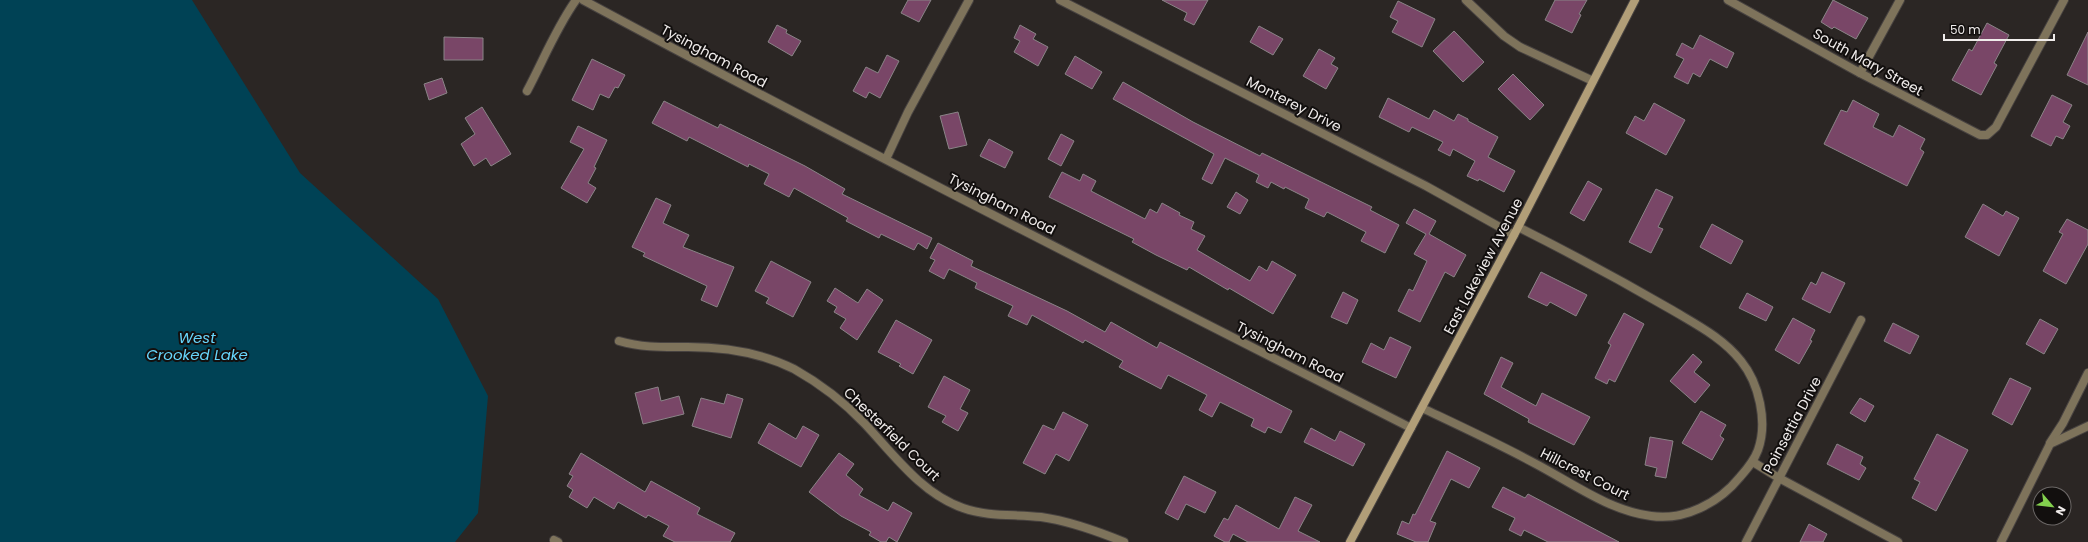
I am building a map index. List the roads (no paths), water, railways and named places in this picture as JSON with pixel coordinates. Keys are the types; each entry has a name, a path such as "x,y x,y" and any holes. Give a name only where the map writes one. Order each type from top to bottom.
{"street":[{"path":"527,91 545,57 561,21 576,0"},
{"name":"Tysingham Road","path":"582,0 772,102 1411,428"},
{"path":"886,159 908,112 969,0"},
{"name":"Monterey Drive","path":"1060,0 1516,231"},
{"path":"1466,0 1504,36 1520,47 1593,81"},
{"name":"East Lakeview Avenue","path":"1350,542 1516,231 1635,0"},
{"name":"South Mary Street","path":"1728,0 1860,73 1975,134 1987,135 1996,127 2064,0"},
{"path":"1860,73 1900,0"},
{"name":"Hillcrest Court","path":"1422,408 1606,502 1626,510 1651,516 1668,517 1685,514 1702,507 1721,496 1737,481 1752,462 1759,448 1761,430 1761,410 1758,393 1752,378 1742,362 1727,345 1707,331 1652,298 1516,231"},
{"name":"Poinsettia Drive","path":"1746,542 1861,320"},
{"name":"Chesterfield Court","path":"619,341 649,348 689,347 728,350 767,359 792,369 810,379 838,400 864,423 906,469 925,486 948,502 963,508 984,513 1040,517 1071,523 1099,531 1124,542"},
{"path":"2001,542 2050,444 2063,423 2088,373"},
{"path":"2050,444 2088,426"},
{"path":"1752,462 1898,542"}],"water":[{"name":"West Crooked Lake","path":"0,0 192,0 300,173 438,299 488,396 478,513 455,542 0,542"}]}
